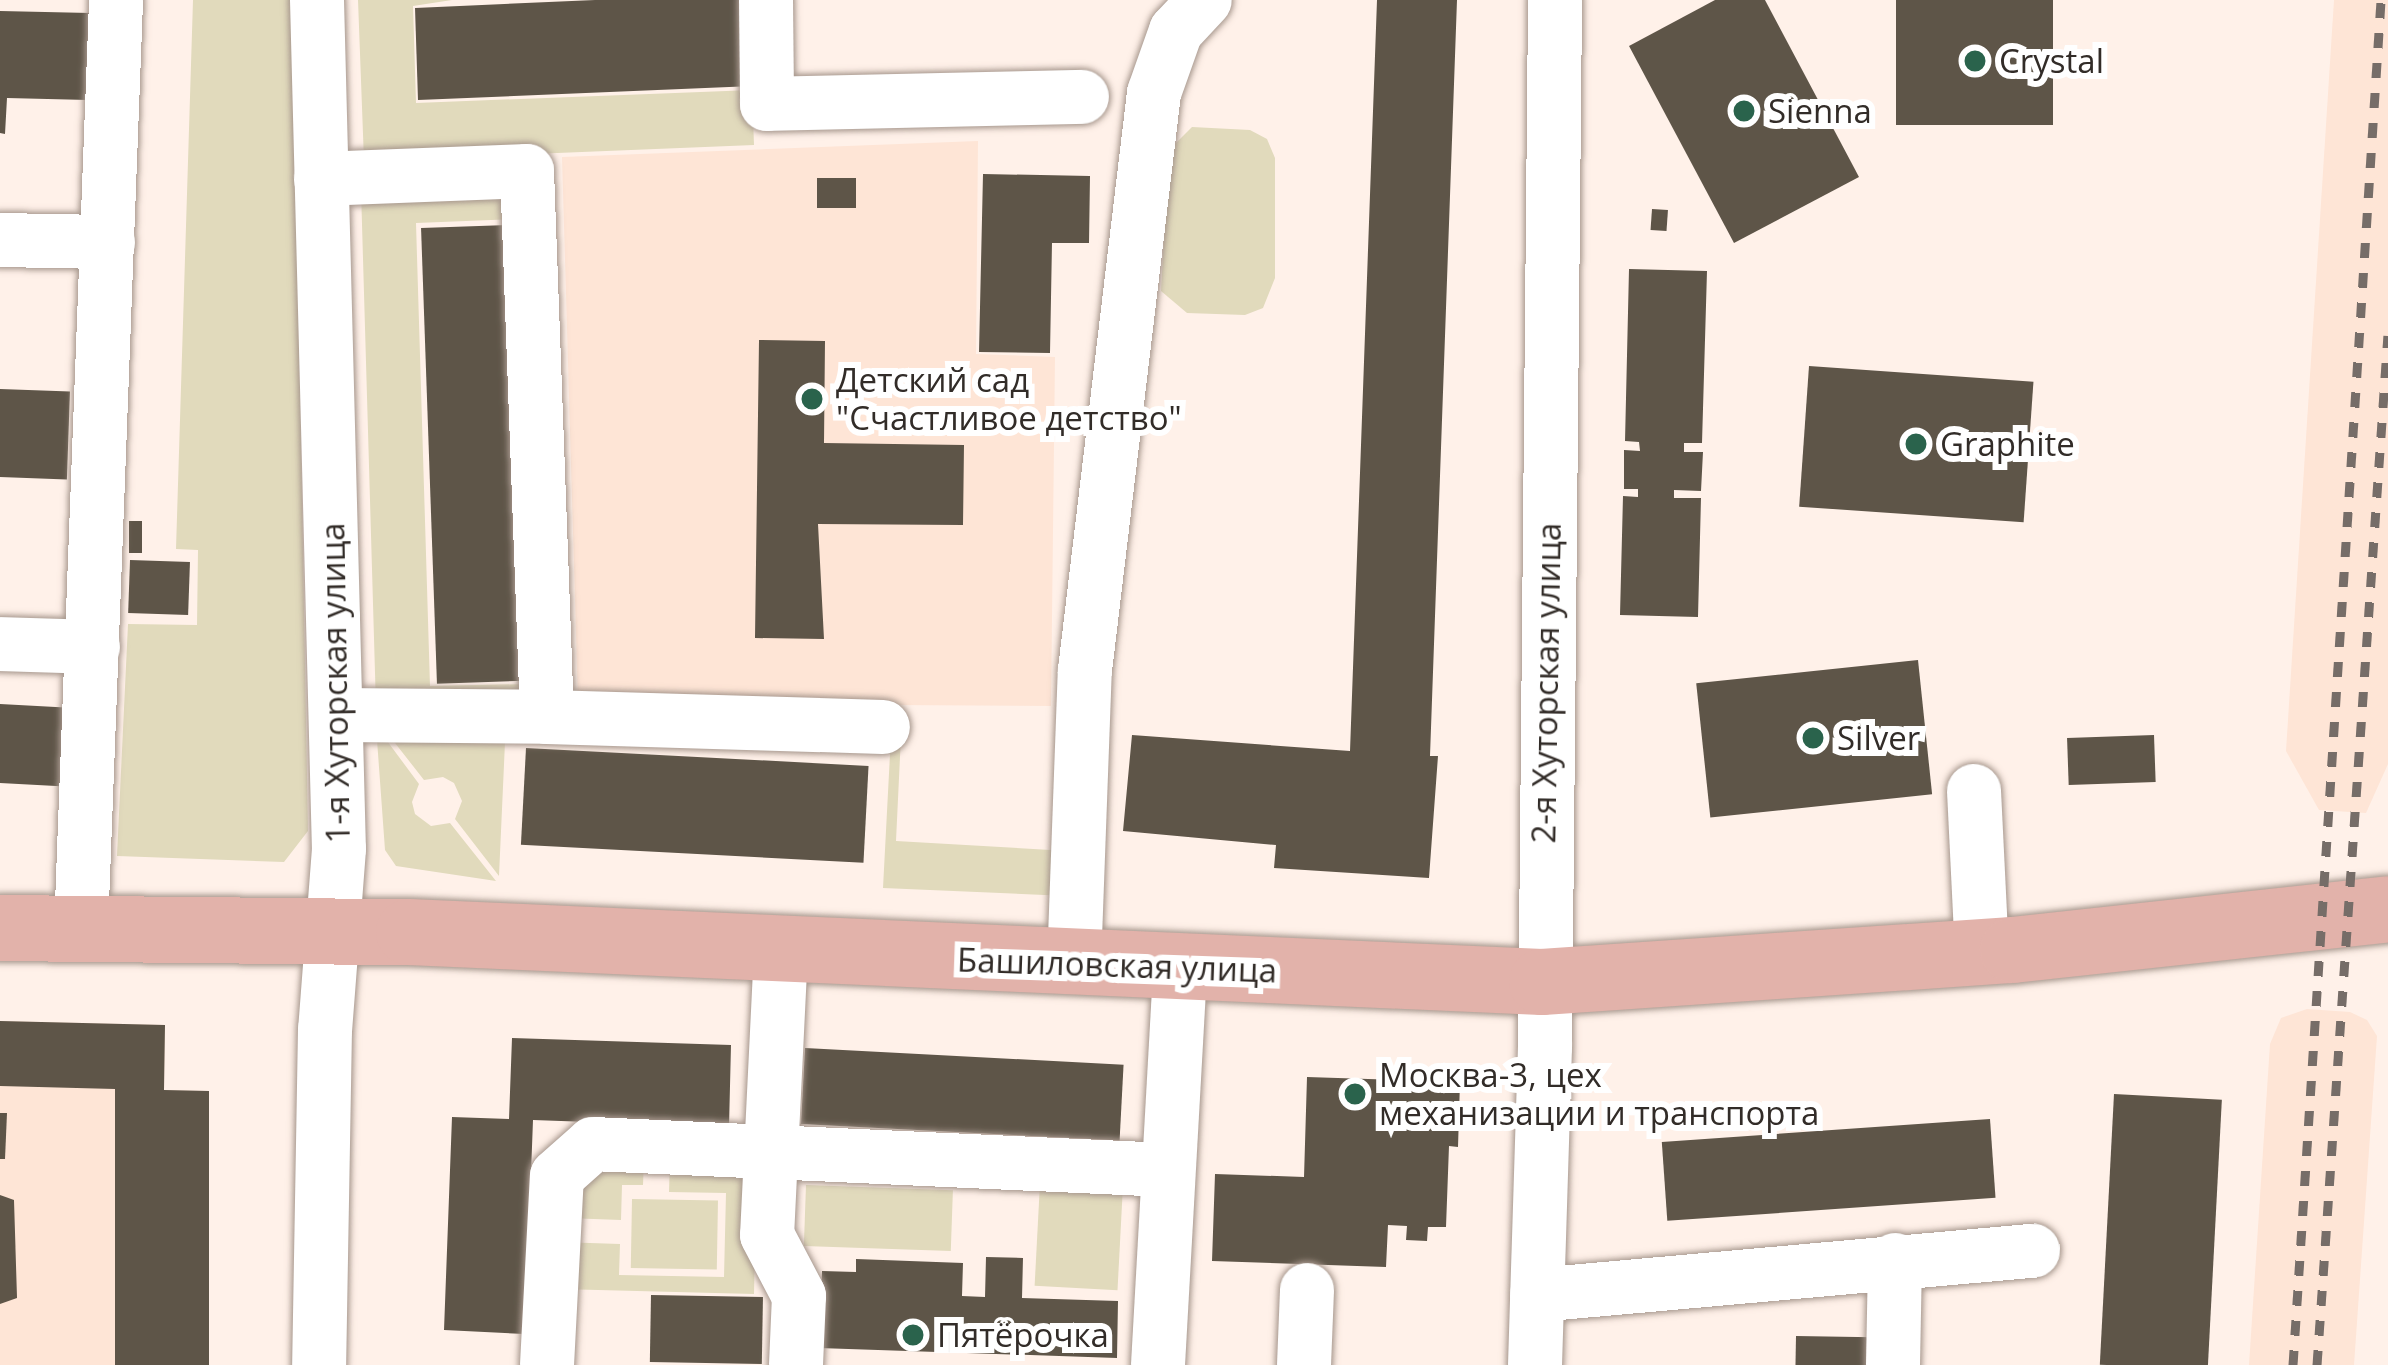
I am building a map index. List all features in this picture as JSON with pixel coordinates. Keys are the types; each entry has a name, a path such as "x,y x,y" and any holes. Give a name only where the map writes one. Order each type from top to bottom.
{"main road":[{"name":"Башиловская улица","path":"0,928 337,932 1543,982 1982,952 2388,909"}],"street":[{"path":"81,930 116,0"},
{"name":"1-я Хуторская улица","path":"317,0 337,715 337,932 326,1029 319,1365"},
{"path":"766,0 767,104 1082,97"},
{"path":"1074,965 1085,670 1154,94 1175,31 1205,0"},
{"name":"2-я Хуторская улица","path":"1535,1365 1555,0"},
{"path":"321,178 527,171 547,717"},
{"path":"0,240 108,242"},
{"path":"0,644 93,646"},
{"path":"337,715 883,727"},
{"path":"1974,791 1982,952"},
{"path":"781,950 767,1235 799,1296 796,1365"},
{"path":"1158,1365 1180,968"},
{"path":"547,1365 557,1176 592,1144 1168,1170"},
{"path":"1538,1295 2033,1251"},
{"path":"1893,1365 1895,1260"},
{"path":"1304,1365 1306,1290"}],"shaded area":[{"path":"193,0 293,0 308,831 284,862 117,856 128,624 197,625 198,550 176,549"},
{"path":"358,0 452,0 413,6 416,103 752,90 754,145 364,161"},
{"path":"2334,0 2388,0 2388,764 2366,813 2319,810 2286,751"},
{"path":"1192,127 1250,130 1267,139 1275,158 1275,278 1263,308 1245,315 1187,313 1161,291 1169,150"},
{"name":"Детский сад \"Счастливое детство\"","path":"978,141 976,354 1055,357 1051,706 578,703 562,157"},
{"path":"513,186 514,219 416,223 430,686 527,684 527,703 376,707 361,190"},
{"path":"377,720 506,720 499,876 455,819 462,801 454,783 443,777 424,780"},
{"path":"376,726 419,784 412,802 415,814 431,826 450,823 496,881 396,866 385,850"},
{"path":"891,735 901,736 896,841 1068,851 1067,896 883,888"},
{"path":"2307,1009 2350,1012 2367,1020 2377,1036 2354,1365 2249,1365 2270,1044 2281,1018"},
{"path":"0,1021 165,1025 164,1090 209,1091 209,1365 0,1365"},
{"path":"670,1157 757,1159 754,1294 559,1289 560,1242 620,1244 619,1275 724,1277 726,1193 669,1192"},
{"path":"644,1159 643,1185 622,1185 621,1220 566,1218 567,1182"},
{"path":"1040,1183 1123,1187 1117,1290 1035,1286"},
{"path":"806,1185 953,1190 951,1251 804,1246"},
{"path":"632,1199 718,1201 717,1269 631,1268"}],"building":[{"path":"595,0 749,0 753,86 418,100 415,8"},
{"path":"1377,0 1457,0 1430,756 1438,756 1429,878 1274,868 1276,845 1123,831 1132,735 1350,751"},
{"name":"Sienna","path":"1715,0 1765,0 1859,177 1734,243 1629,46"},
{"name":"Crystal","path":"1896,0 2053,0 2053,125 1896,125"},
{"path":"0,11 90,13 88,100 7,98 5,134 0,133"},
{"path":"983,174 1090,176 1089,243 1052,243 1050,353 979,352"},
{"path":"817,178 856,178 856,208 817,208"},
{"path":"1652,209 1668,210 1666,231 1651,230"},
{"path":"508,225 524,681 437,684 421,228"},
{"path":"1629,269 1707,271 1702,443 1684,443 1684,452 1703,452 1701,491 1674,490 1674,498 1701,498 1698,617 1620,615 1623,496 1638,497 1638,489 1624,489 1624,450 1640,451 1639,442 1625,441"},
{"path":"759,340 825,341 824,443 964,445 963,525 818,524 824,639 755,638"},
{"name":"Graphite","path":"1809,366 2033,382 2024,522 1799,507"},
{"path":"0,389 70,391 67,479 0,477"},
{"path":"129,521 142,521 142,553 129,553"},
{"path":"130,560 190,562 188,615 128,613"},
{"name":"Silver","path":"1918,660 1932,794 1710,818 1696,683"},
{"path":"0,704 65,707 61,786 0,783"},
{"path":"2154,735 2156,782 2069,785 2067,738"},
{"path":"526,748 869,766 863,863 521,845"},
{"path":"0,1021 165,1025 164,1090 209,1091 209,1365 115,1365 115,1089 0,1086"},
{"path":"512,1038 731,1045 729,1127 533,1120 525,1334 444,1330 452,1117 509,1119"},
{"path":"805,1048 1124,1065 1120,1141 801,1124"},
{"path":"1307,1077 1460,1082 1458,1147 1449,1146 1446,1227 1428,1227 1427,1241 1406,1240 1407,1226 1388,1225 1386,1267 1212,1261 1215,1174 1304,1177"},
{"path":"2114,1094 2222,1100 2208,1365 2100,1365"},
{"path":"0,1113 7,1113 5,1159 0,1159"},
{"path":"1990,1119 1996,1198 1667,1221 1662,1142"},
{"path":"0,1195 14,1200 17,1298 0,1304"},
{"path":"986,1257 1023,1258 1022,1298 1118,1301 1117,1358 819,1348 822,1271 856,1272 856,1259 963,1263 962,1296 985,1297"},
{"path":"651,1295 763,1297 762,1364 650,1362"},
{"path":"1796,1336 1873,1337 1873,1365 1795,1365"}],"railway":[{"path":"2293,1365 2381,0"},
{"path":"2317,1365 2388,335"}],"place":[{"name":"Crystal","path":"1975,61"},
{"name":"Sienna","path":"1744,111"},
{"name":"Детский сад \"Счастливое детство\"","path":"812,399"},
{"name":"Graphite","path":"1916,444"},
{"name":"Silver","path":"1813,738"},
{"name":"Москва-3, цех механизации и транспорта","path":"1355,1094"},
{"name":"Пятёрочка","path":"913,1335"}]}
